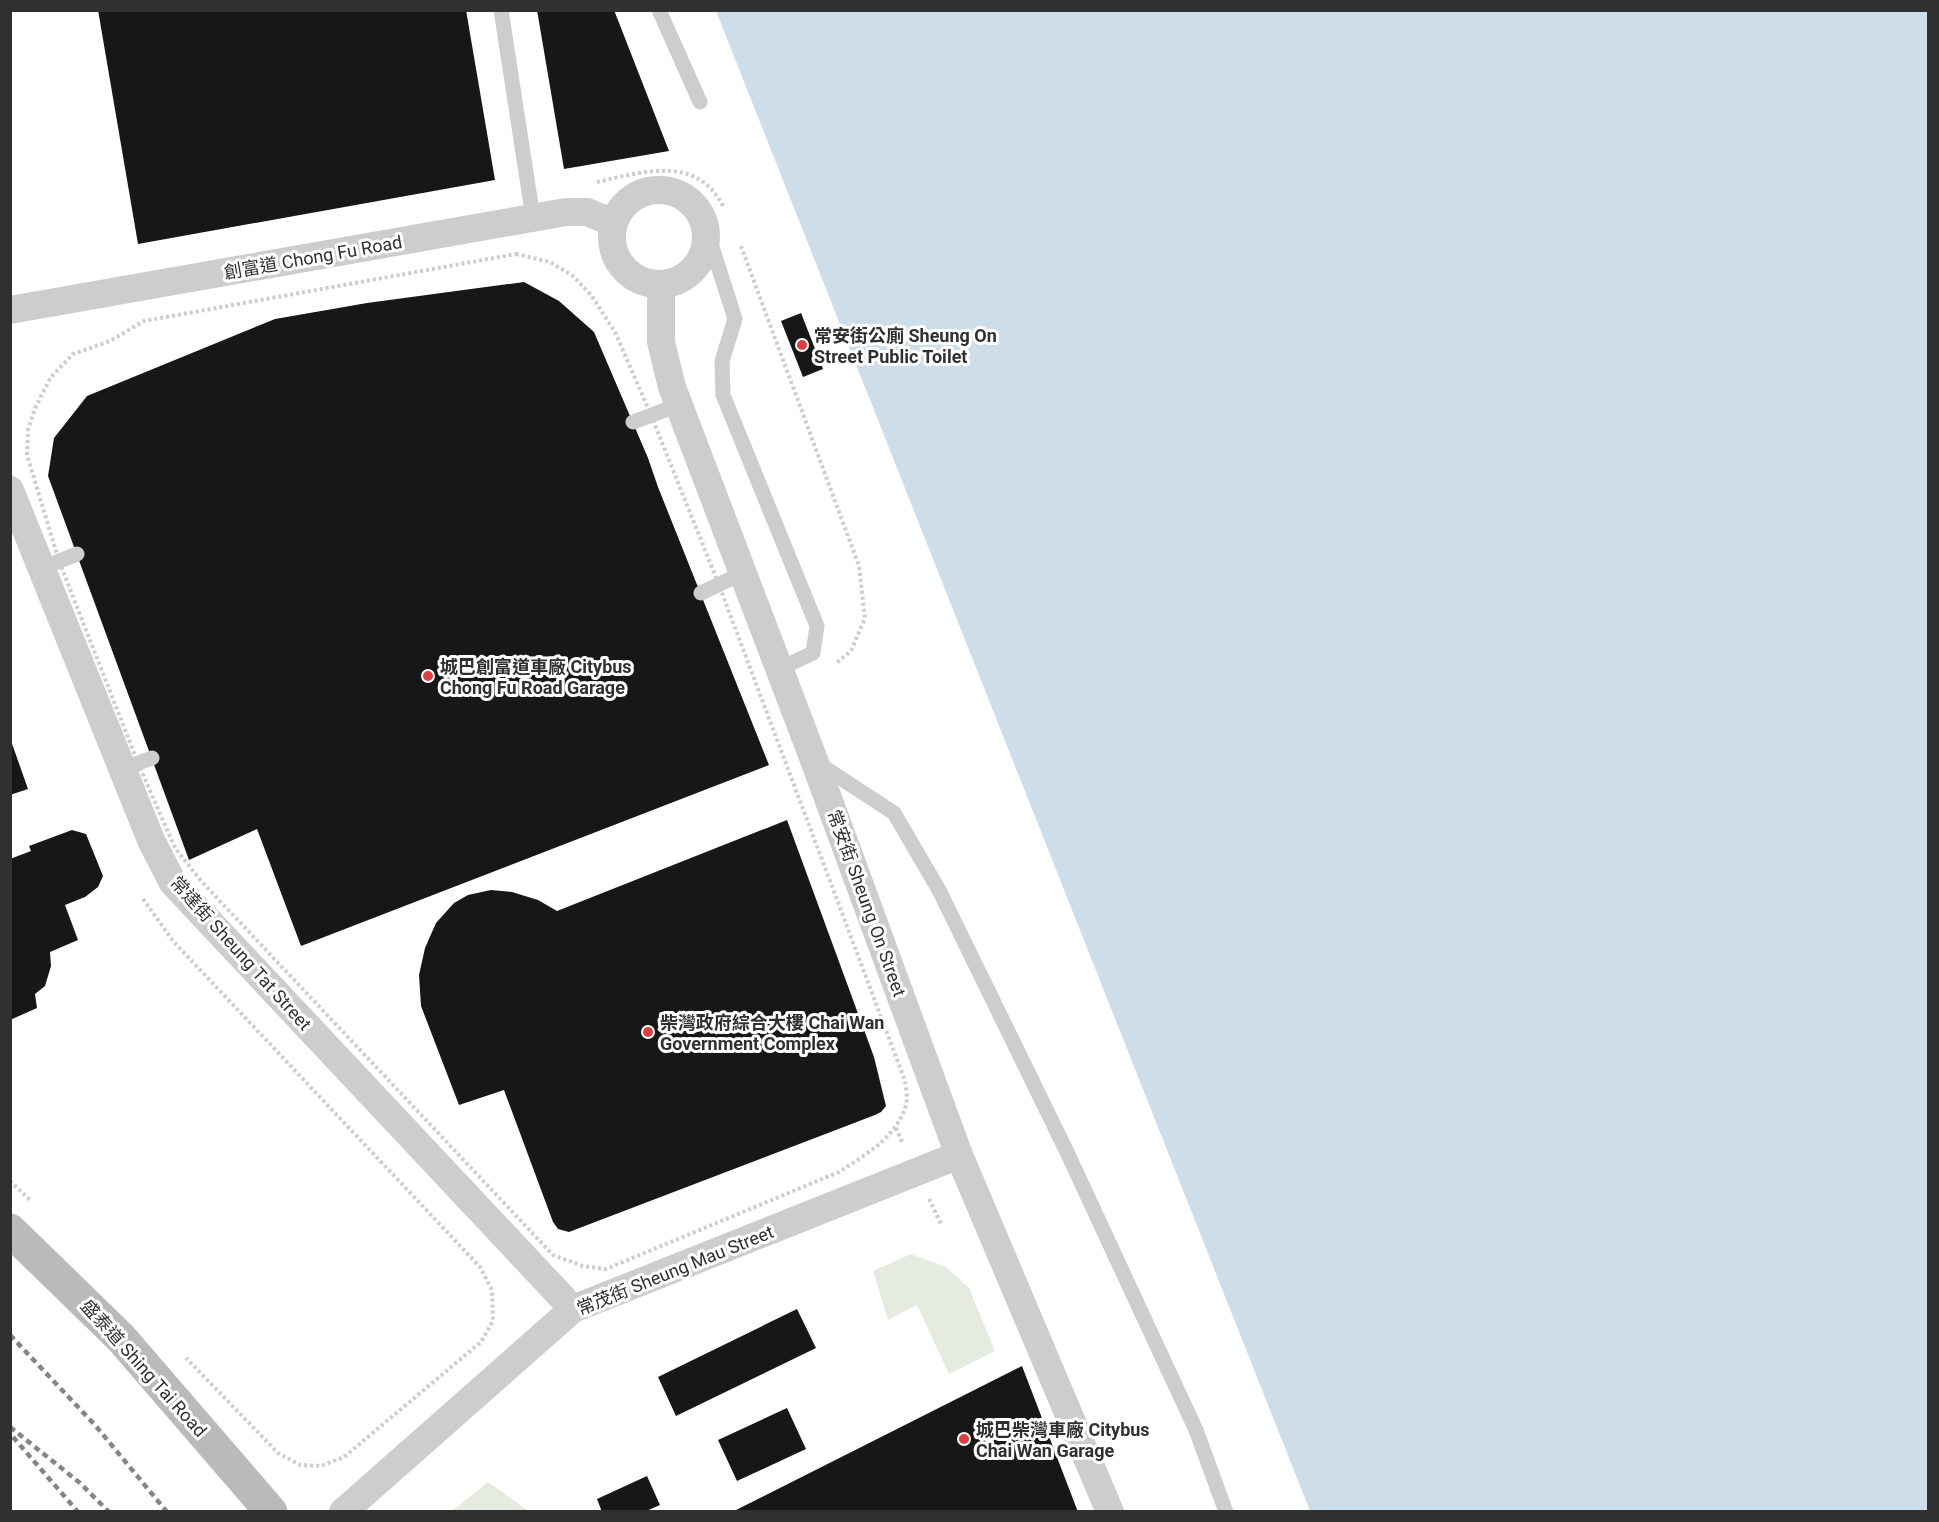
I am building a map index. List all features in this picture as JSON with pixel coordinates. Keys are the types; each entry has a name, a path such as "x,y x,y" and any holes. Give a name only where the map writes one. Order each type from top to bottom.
{"street":[{"path":"658,189 674,191 687,198 698,210 715,217 706,238 704,253 697,265 688,275 675,282 661,285 643,282 628,274 617,261 611,244 614,223 618,212 628,200 642,192 658,189"},
{"name":"創富道 Chong Fu Road","path":"10,310 566,212 587,212 614,223"},
{"name":"常安街 Sheung On Street","path":"661,285 661,342 672,387 730,579 779,669 959,1155 1110,1512"},
{"name":"常達街 Sheung Tat Street","path":"10,490 51,564 137,763 151,840 173,883 573,1309"},
{"name":"常茂街 Sheung Mau Street","path":"343,1512 573,1309 959,1155"},
{"name":"盛泰道 Shing Tai Road","path":"10,1230 121,1338 271,1512"}],"lane":[{"path":"501,10 533,218"},
{"path":"659,10 700,102"},
{"path":"715,217 735,319 722,361 723,395 817,626 813,652 779,669"},
{"path":"633,422 678,405"},
{"path":"51,564 76,554"},
{"path":"701,593 730,579"},
{"path":"813,760 894,813 939,890 1071,1161 1196,1430 1226,1512"}],"path":[{"path":"596,182 651,170 677,171 696,178 716,192 715,217"},
{"path":"738,238 859,566 865,618 851,651 827,667"},
{"path":"516,255 550,262 573,276 591,295 615,333 651,415 730,579 905,1081 906,1104 896,1128 868,1153 839,1172 606,1269 583,1266 553,1255 202,882 175,848 51,564 27,455 28,430 35,408 51,377 73,354 110,341 144,321 516,255"},
{"path":"139,891 149,910 173,941 472,1258 480,1267 492,1290 493,1321 481,1342 344,1457 321,1466 300,1465 278,1453 185,1356"},
{"path":"10,1181 35,1206"}],"shaded area":[{"path":"911,1254 946,1267 969,1288 995,1351 949,1374 917,1305 888,1320 873,1271"},
{"path":"488,1482 529,1511 452,1511"}],"water":[{"path":"716,11 1928,11 1928,1511 1310,1511"}],"building":[{"path":"98,10 466,10 495,180 138,244"},
{"path":"537,10 614,10 669,151 564,169"},
{"name":"城巴創富道車廠 Citybus Chong Fu Road Garage","path":"524,282 559,301 594,332 648,458 769,765 301,946 257,829 189,860 48,476 54,438 87,396 275,319 367,303"},
{"name":"常安街公廁 Sheung On Street Public Toilet","path":"801,313 823,369 803,377 781,321"},
{"path":"10,738 28,789 10,795"},
{"name":"柴灣政府綜合大樓 Chai Wan Government Complex","path":"787,820 874,1057 886,1106 875,1115 569,1232 558,1229 553,1222 504,1090 459,1105 421,1006 419,975 425,948 436,923 454,903 468,895 491,890 512,892 538,900 557,911"},
{"path":"72,830 86,834 103,876 98,887 85,897 65,905 78,940 50,952 51,966 45,986 35,994 37,1008 10,1020 10,859 31,851 29,846"},
{"path":"797,1309 816,1348 676,1416 658,1377"},
{"name":"城巴柴灣車廠 Citybus Chai Wan Garage","path":"1022,1366 1078,1512 732,1512"},
{"path":"787,1408 806,1449 737,1481 718,1440"},
{"path":"647,1476 660,1505 644,1512 602,1512 597,1499"}],"railway":[{"path":"10,1335 95,1425 167,1512"},
{"path":"10,1427 80,1483 109,1512"},
{"path":"13,1437 78,1512"}],"place":[{"name":"常安街公廁 Sheung On Street Public Toilet","path":"802,345"},
{"name":"城巴創富道車廠 Citybus Chong Fu Road Garage","path":"428,676"},
{"name":"柴灣政府綜合大樓 Chai Wan Government Complex","path":"648,1032"},
{"name":"城巴柴灣車廠 Citybus Chai Wan Garage","path":"964,1439"}]}
